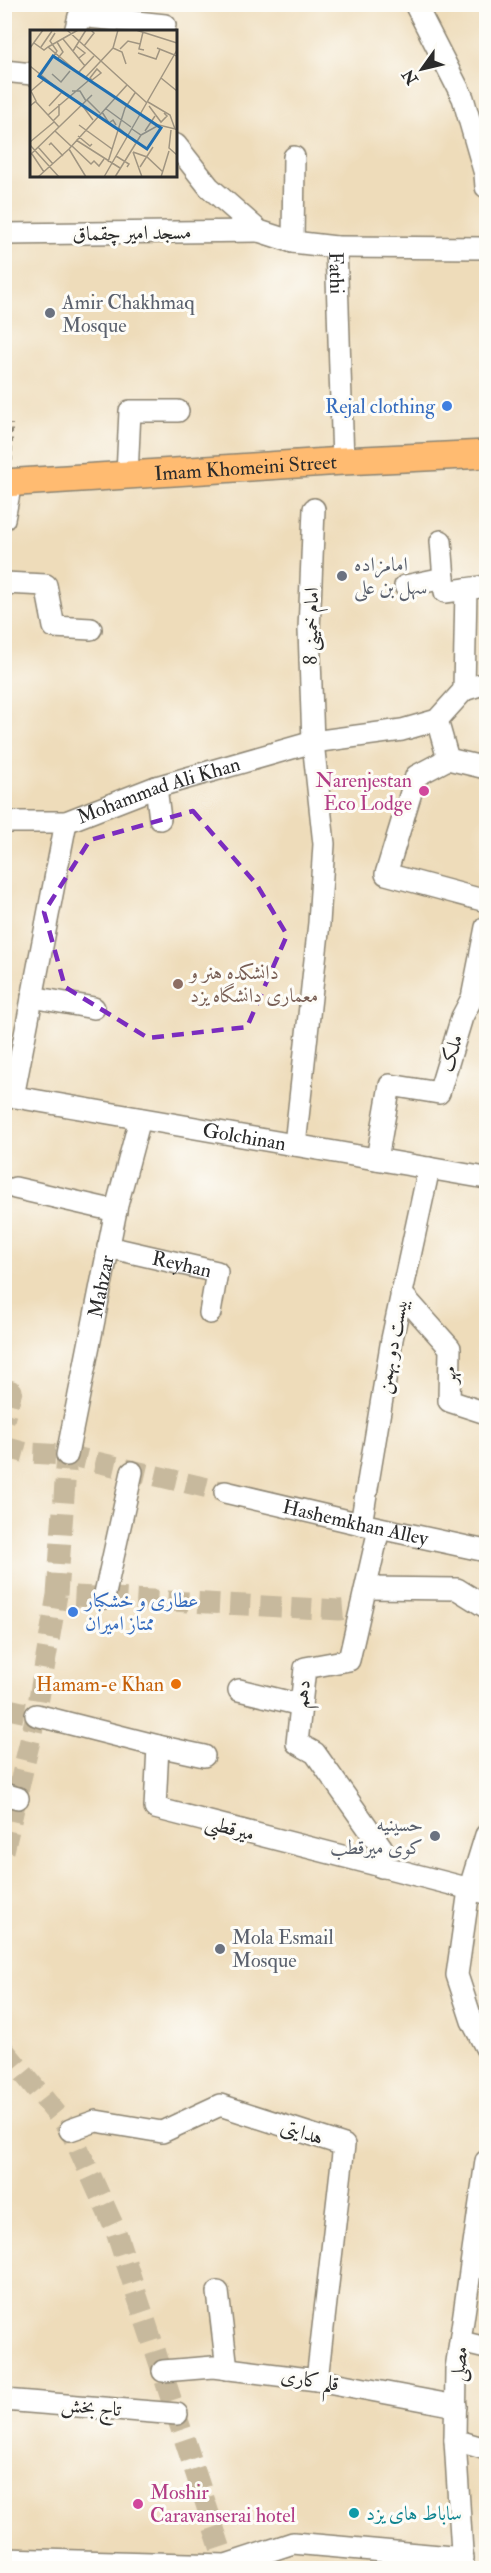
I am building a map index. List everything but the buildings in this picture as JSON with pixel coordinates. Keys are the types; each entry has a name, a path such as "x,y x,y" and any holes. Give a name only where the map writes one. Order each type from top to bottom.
{"main road":[{"name":"Imam Khomeini Street","path":"8,483 486,454"}],"street":[{"path":"415,4 463,98 485,174 486,187"},
{"path":"76,30 79,16 165,25"},
{"path":"4,71 30,74"},
{"name":"Fathi","path":"177,146 209,187 259,231 293,242 336,247 343,461"},
{"path":"293,242 294,157"},
{"name":"مسجد امیر چقماق","path":"4,234 259,231"},
{"path":"336,247 486,248"},
{"path":"127,475 130,411 178,411"},
{"path":"4,519 8,483"},
{"name":"امام خمینی 8","path":"295,1145 319,923 324,844 313,742 309,630 314,509"},
{"path":"441,541 445,592 486,586"},
{"path":"405,586 444,578"},
{"path":"4,583 46,585 54,627 91,629"},
{"path":"464,690 465,589"},
{"path":"448,759 437,720 464,690 486,683"},
{"name":"Mohammad Ali Khan","path":"4,822 66,822 156,787 313,742 402,730 437,720"},
{"path":"486,768 448,759 416,776 386,874 486,901"},
{"path":"156,787 160,819"},
{"path":"9,1096 32,997 66,822"},
{"name":"ملک","path":"377,1159 390,1085 440,1093 462,1017 472,998 486,927"},
{"path":"32,997 94,1008"},
{"name":"Golchinan","path":"9,1096 486,1178"},
{"name":"Mahzar","path":"67,1455 108,1246 141,1119"},
{"name":"بیست دو بهمن","path":"370,1526 402,1293 429,1168"},
{"path":"15,1188 116,1211"},
{"name":"Reyhan","path":"108,1246 217,1272 210,1313"},
{"name":"مهر","path":"402,1293 450,1348 449,1401 486,1413"},
{"path":"104,1598 132,1472"},
{"name":"Hashemkhan Alley","path":"225,1492 486,1551"},
{"name":"دهم","path":"370,1526 366,1588 349,1660 305,1668 297,1743 315,1753 382,1848 381,1867"},
{"path":"366,1588 457,1589 486,1607"},
{"path":"239,1690 301,1705"},
{"path":"36,1715 204,1756"},
{"name":"میرقطبی","path":"158,1746 155,1808 478,1891"},
{"path":"486,1835 478,1891 457,1975 472,2021 486,2048"},
{"name":"هدایتی","path":"70,2130 96,2121 162,2132 220,2105 344,2145 317,2380"},
{"name":"مصلی","path":"463,2563 455,2440 456,2369 483,2223 486,2161"},
{"path":"218,2292 227,2369"},
{"path":"460,2342 486,2348"},
{"name":"قلم کاری","path":"163,2371 213,2367 317,2380 456,2406"},
{"name":"تاج بخش","path":"4,2400 177,2414"},
{"path":"455,2440 486,2449"},
{"path":"4,2559 226,2565 293,2543 463,2563"}],"path":[{"path":"8,483 11,424"}],"highlighted area":[{"path":"193,811 257,885 287,935 247,1027 148,1038 65,987 44,912 90,840"}],"tunnel":[{"path":"4,1389 12,1391 4,1420"},
{"path":"4,1447 27,1453 67,1455 225,1492"},
{"path":"57,1595 67,1455"},
{"path":"4,1851 36,1715 57,1595 339,1610 361,1608"},
{"path":"4,1708 36,1715"},
{"path":"4,2050 70,2130 115,2229 227,2568"}],"place":[{"name":"Amir Chakhmaq Mosque","path":"50,313"},
{"name":"Rejal clothing","path":"447,406"},
{"name":"امامزاده سهل بن علی","path":"342,576"},
{"name":"Narenjestan Eco Lodge","path":"424,791"},
{"name":"دانشکده هنر و معماری دانشگاه یزد","path":"178,984"},
{"name":"عطاری و خشکبار ممتاز امیران","path":"73,1612"},
{"name":"Hamam-e Khan","path":"176,1684"},
{"name":"حسینیه کوی میرقطب","path":"435,1836"},
{"name":"Mola Esmail Mosque","path":"220,1949"},
{"name":"Moshir Caravanserai hotel","path":"138,2504"},
{"name":"ساباط های یزد","path":"354,2513"}]}
